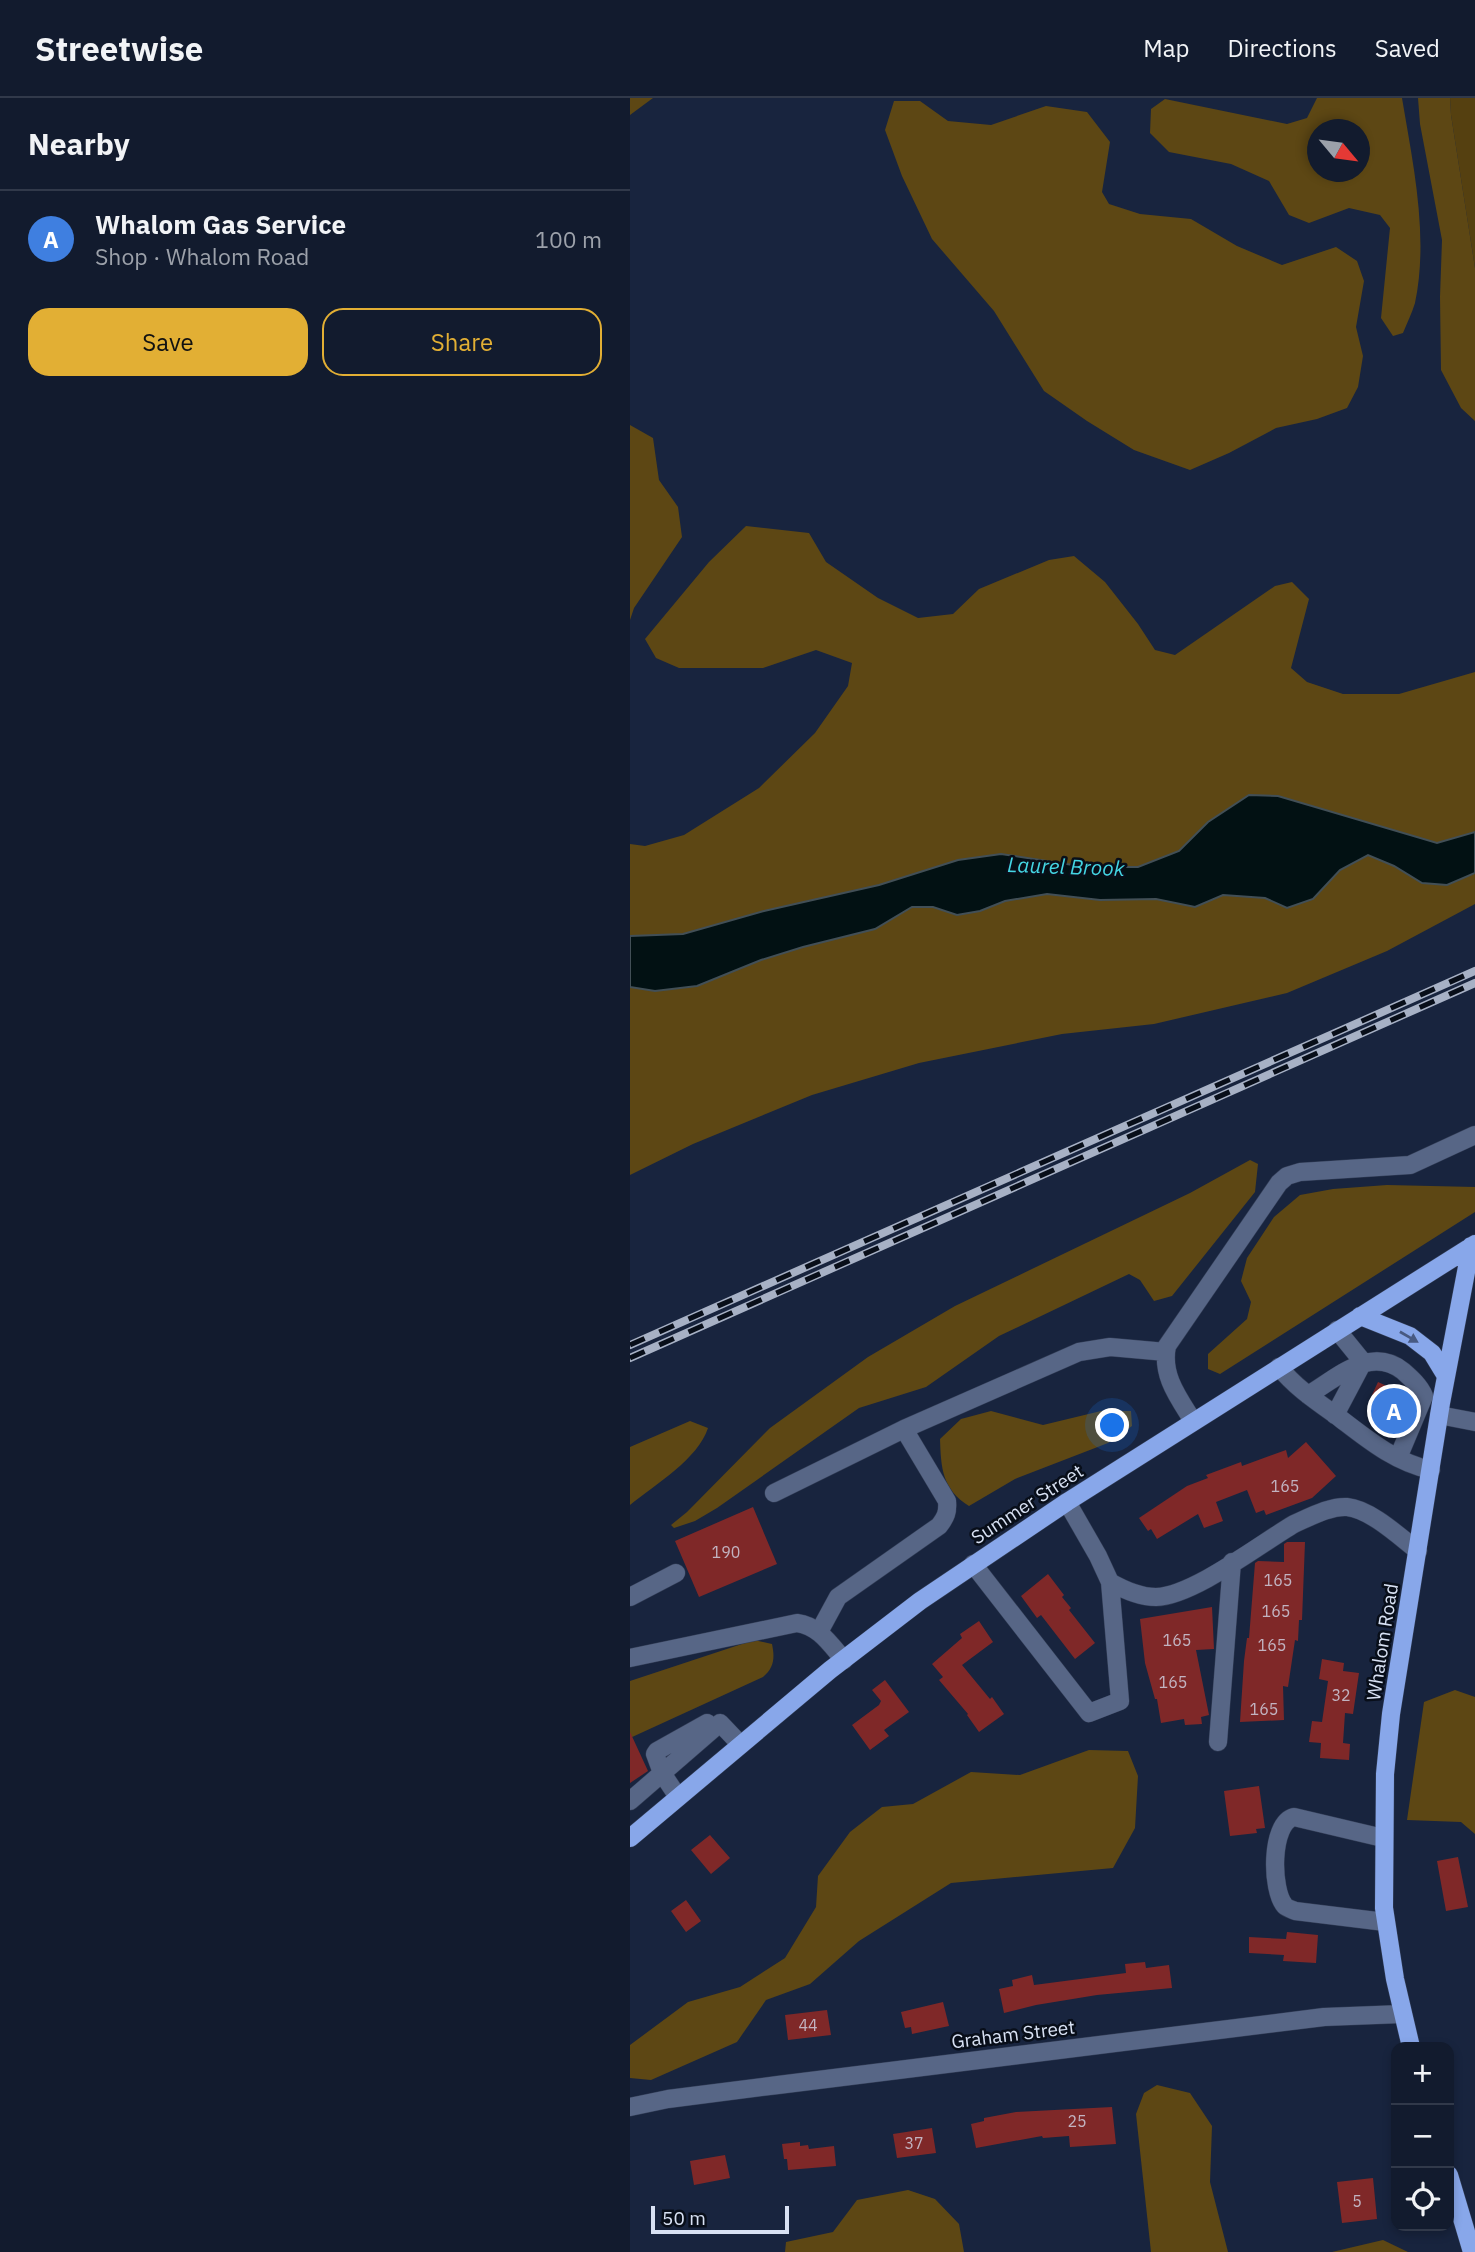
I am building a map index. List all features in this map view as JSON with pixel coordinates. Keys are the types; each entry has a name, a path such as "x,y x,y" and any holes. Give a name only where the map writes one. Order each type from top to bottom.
{"main road":[{"name":"Summer Street","path":"630,1838 740,1744 920,1601 1067,1502 1473,1245"},
{"name":"Whalom Road","path":"1410,2042 1385,1922 1383,1838 1387,1744 1439,1415 1434,1395 1446,1376 1473,1245"},
{"path":"1360,1316 1410,1336 1432,1353 1446,1376"},
{"path":"1454,2192 1472,2252"}],"street":[{"path":"1193,1421 1170,1382 1165,1366 1167,1346 1279,1183 1287,1176 1300,1172 1410,1165 1475,1135"},
{"path":"1337,1330 1363,1362"},
{"path":"774,1493 904,1429 1079,1352 1110,1347 1166,1352"},
{"path":"1308,1395 1363,1362 1376,1360 1391,1363 1434,1395 1398,1458"},
{"path":"1335,1415 1363,1362"},
{"path":"1279,1367 1308,1395 1371,1442 1398,1458 1431,1470"},
{"path":"1439,1415 1475,1422"},
{"path":"819,1632 838,1597 939,1526 946,1518 947,1501 904,1429"},
{"path":"973,1564 1089,1713 1120,1701 1110,1582 1067,1502"},
{"path":"1110,1582 1142,1595 1163,1596 1184,1591 1294,1524 1340,1507 1355,1509 1368,1515 1418,1550"},
{"path":"1218,1742 1232,1562"},
{"path":"630,1597 676,1573"},
{"path":"630,1658 797,1623 811,1626 819,1632 844,1660"},
{"path":"630,1801 719,1723 740,1744"},
{"path":"662,1773 678,1797"},
{"path":"1383,1838 1293,1817 1288,1818 1281,1826 1276,1846 1277,1880 1286,1907 1296,1911 1385,1922"},
{"name":"Graham Street","path":"630,2107 751,2088 1297,2021 1402,2014"}],"shaded area":[{"path":"630,98 653,98 630,115"},
{"path":"1317,98 1402,98 1420,226 1419,278 1415,303 1403,333 1393,336 1381,318 1390,228 1380,215 1349,208 1309,223 1289,215 1269,181 1231,164 1169,152 1150,133 1151,109 1165,99 1287,124 1307,118"},
{"path":"1418,98 1450,98 1475,268 1475,421 1461,408 1441,370 1442,240 1420,124"},
{"path":"1450,98 1475,98 1475,268 1451,115"},
{"path":"894,101 920,101 948,121 991,125 1046,106 1087,112 1110,142 1102,192 1109,204 1140,214 1191,219 1237,246 1282,265 1336,247 1357,261 1364,281 1356,327 1363,356 1358,387 1347,408 1317,419 1276,428 1190,470 1134,450 1087,421 1044,391 994,311 932,239 902,176 885,130"},
{"path":"630,425 653,438 659,480 678,507 682,537 634,608 630,620"},
{"path":"746,526 809,533 826,562 878,598 918,618 953,614 979,589 1049,560 1074,556 1105,582 1155,650 1175,655 1275,586 1292,582 1309,599 1291,668 1307,682 1343,694 1399,694 1475,672 1475,832 1437,843 1278,796 1208,822 1179,851 1138,867 1086,867 1001,854 958,860 879,885 764,911 683,934 630,936 630,844 645,846 684,835 759,788 815,733 848,686 852,663 816,650 763,668 679,668 656,658 645,639 709,562"},
{"path":"1368,855 1394,866 1422,883 1447,885 1475,873 1475,904 1387,951 1287,993 1154,1024 1062,1034 919,1063 812,1095 693,1144 630,1175 630,987 655,991 697,986 761,960 875,929 912,907 933,907 957,915 980,911 1005,901 1047,894 1100,900 1156,899 1195,907 1223,895 1265,898 1287,908 1313,899 1340,870"},
{"path":"1250,1160 1258,1164 1255,1192 1172,1296 1154,1301 1140,1280 1129,1274 999,1336 926,1387 859,1408 717,1508 695,1521 674,1528 671,1525 770,1428 868,1357 955,1306 1190,1193"},
{"path":"1387,1185 1475,1187 1475,1212 1220,1374 1208,1369 1208,1354 1247,1319 1251,1302 1241,1281 1247,1258 1274,1217 1300,1195 1333,1189"},
{"path":"991,1411 1043,1425 1101,1411 1131,1411 1132,1426 1108,1443 1015,1479 969,1506 948,1485 941,1459 940,1439 961,1419"},
{"path":"690,1421 708,1428 703,1439 675,1470 630,1505 630,1447"},
{"path":"754,1640 772,1644 773,1662 763,1677 630,1738 630,1681"},
{"path":"1455,1690 1475,1697 1475,1834 1461,1822 1407,1820 1424,1702"},
{"path":"1089,1750 1128,1751 1138,1776 1135,1828 1113,1868 951,1883 859,1941 810,1984 766,2000 737,2042 651,2080 630,2078 630,2045 688,2002 740,1987 785,1958 816,1907 818,1876 850,1832 882,1807 913,1804 971,1772 1020,1775"},
{"path":"1157,2085 1190,2093 1212,2126 1210,2182 1228,2252 1151,2252 1136,2114 1144,2093"},
{"path":"908,2190 935,2199 959,2224 964,2252 785,2252 786,2242 833,2232 857,2200"},
{"path":"1383,2240 1408,2252 1332,2252"}],"water":[{"name":"Laurel Brook","path":"1249,795 1278,796 1437,843 1475,832 1475,873 1447,885 1422,883 1394,866 1368,855 1340,870 1313,899 1287,908 1265,898 1223,895 1195,907 1156,899 1100,900 1047,894 1005,901 980,911 957,915 933,907 912,907 875,929 761,960 697,986 655,991 630,987 630,936 683,934 764,911 879,885 958,860 1001,854 1086,867 1138,867 1179,851 1208,822"}],"building":[{"path":"1378,1382 1411,1397 1396,1434 1371,1423 1383,1400 1372,1395"},
{"path":"1306,1442 1336,1476 1312,1498 1266,1515 1264,1510 1256,1513 1247,1490 1216,1502 1223,1521 1204,1528 1198,1514 1157,1539 1139,1518 1187,1486 1208,1478 1206,1475 1241,1462 1242,1466 1286,1450 1288,1458"},
{"path":"753,1507 777,1564 699,1597 675,1541"},
{"path":"1305,1542 1302,1620 1299,1620 1298,1641 1295,1640 1288,1687 1283,1686 1284,1720 1240,1722 1255,1563 1284,1562 1284,1544"},
{"path":"1048,1574 1064,1595 1062,1597 1071,1608 1069,1610 1095,1643 1075,1659 1041,1615 1037,1618 1021,1596"},
{"path":"1212,1607 1214,1649 1196,1650 1209,1715 1201,1717 1202,1724 1185,1725 1184,1719 1161,1723 1157,1699 1145,1663 1140,1619"},
{"path":"979,1621 993,1642 962,1665 1004,1714 979,1732 968,1714 939,1680 943,1677 932,1664 962,1638 960,1634"},
{"path":"1322,1659 1344,1663 1343,1671 1359,1673 1353,1714 1345,1713 1343,1743 1350,1744 1349,1760 1320,1758 1321,1743 1309,1742 1312,1721 1322,1722 1328,1681 1319,1679"},
{"path":"885,1680 909,1712 884,1730 889,1736 870,1750 852,1725 879,1705 881,1701 872,1690"},
{"path":"630,1732 648,1771 630,1783"},
{"path":"1259,1786 1265,1828 1256,1829 1257,1833 1230,1836 1224,1791"},
{"path":"710,1835 730,1858 711,1874 691,1850"},
{"path":"1458,1857 1468,1907 1446,1911 1437,1861"},
{"path":"686,1900 701,1921 686,1932 671,1911"},
{"path":"1287,1932 1318,1935 1316,1963 1283,1961 1284,1955 1249,1953 1249,1937 1286,1939"},
{"path":"1145,1962 1146,1968 1169,1965 1172,1988 1097,1995 1004,2013 999,1989 1013,1986 1012,1980 1032,1975 1034,1985 1126,1973 1125,1964"},
{"path":"943,2002 949,2026 912,2034 911,2027 905,2028 901,2012"},
{"path":"827,2010 831,2035 788,2040 785,2015"},
{"path":"1112,2107 1116,2144 1070,2147 1069,2136 1042,2136 976,2148 971,2124 984,2121 984,2118 1016,2112"},
{"path":"932,2128 936,2153 897,2158 893,2134"},
{"path":"800,2142 800,2146 808,2145 809,2149 834,2146 836,2166 788,2170 782,2144"},
{"path":"725,2155 730,2178 694,2185 690,2161"},
{"path":"1373,2178 1377,2219 1342,2223 1337,2182"}],"railway":[{"path":"630,1345 1475,971"},
{"path":"630,1358 1475,983"}],"place":[{"name":"Whalom Gas Service","path":"1394,1411"}]}
